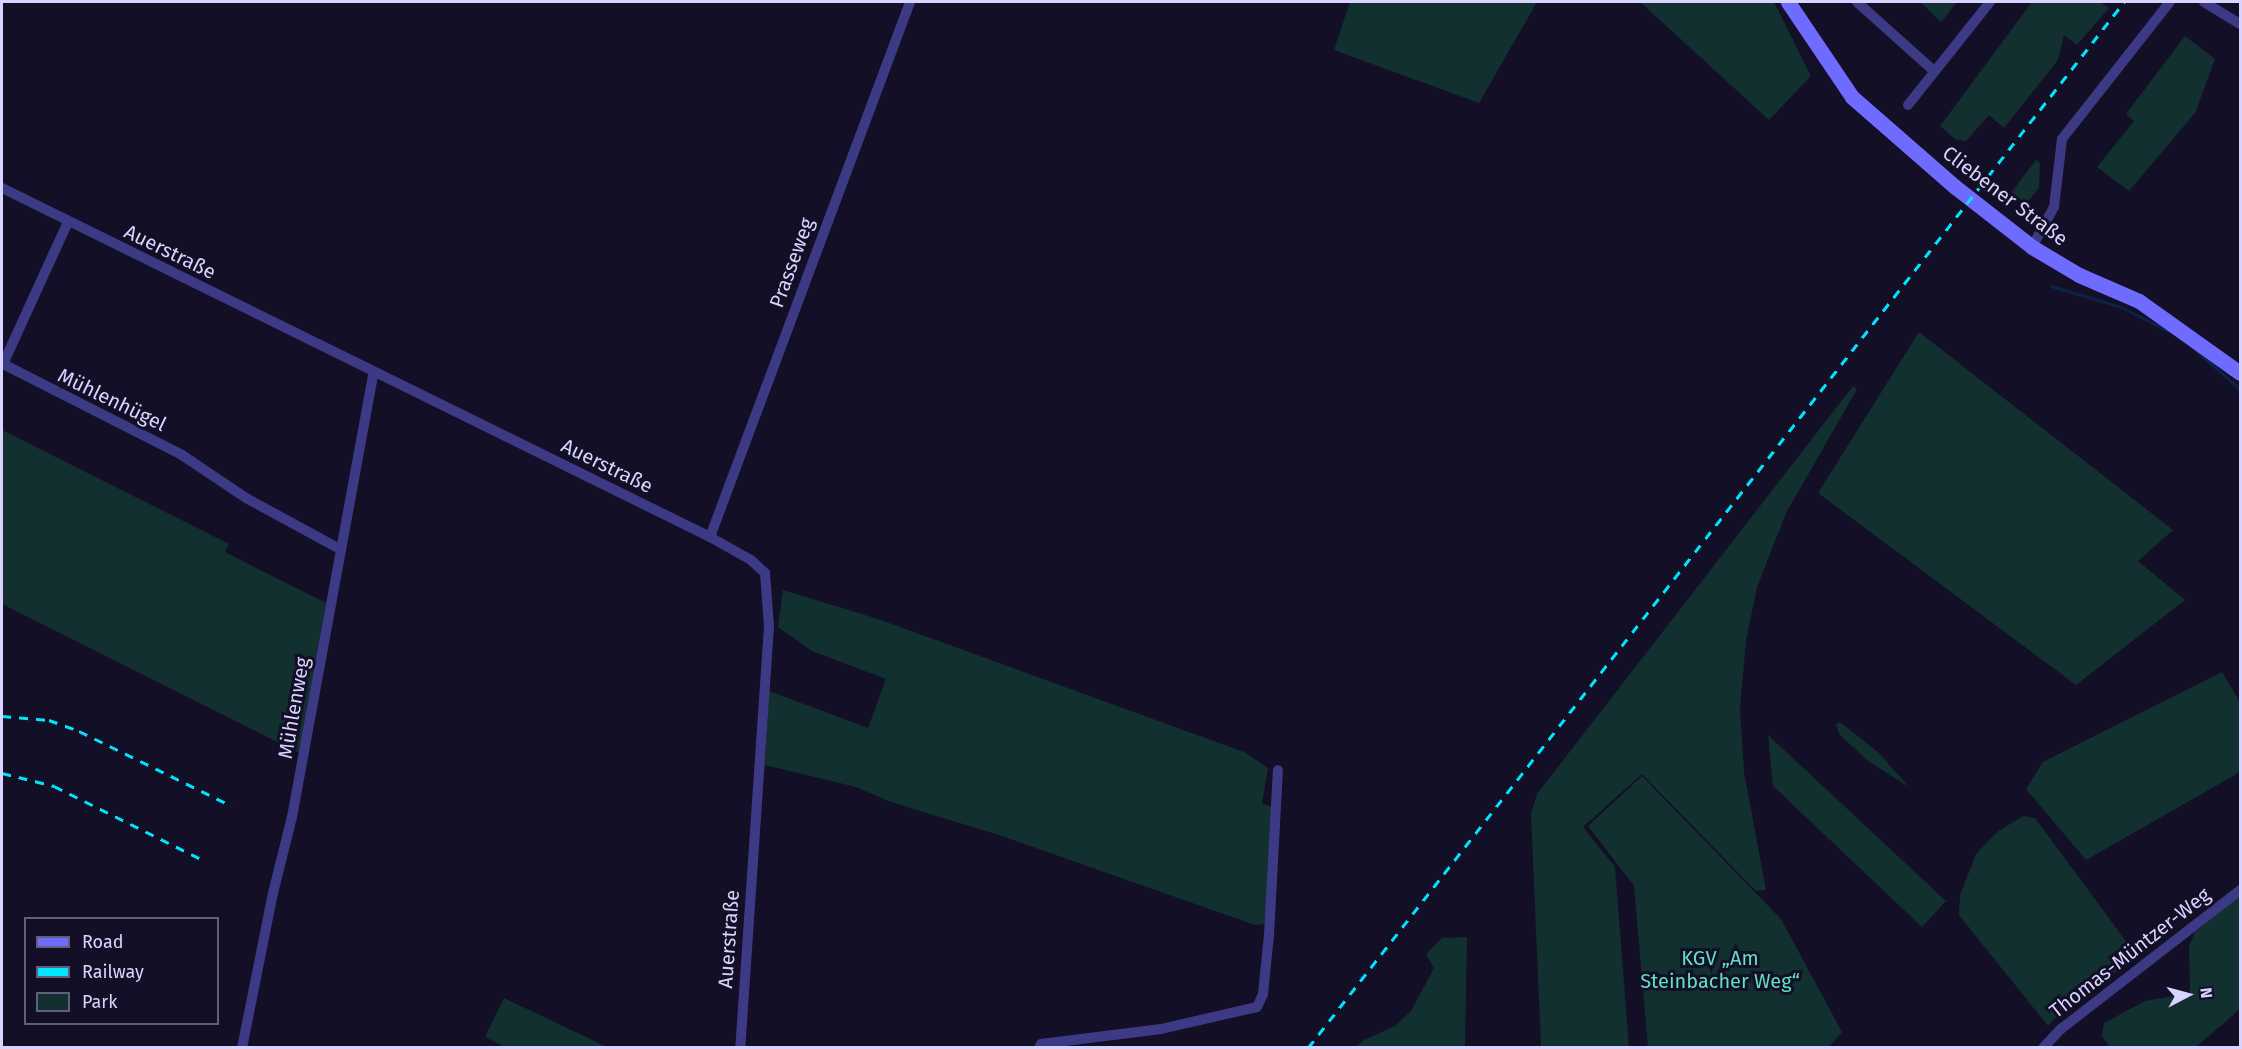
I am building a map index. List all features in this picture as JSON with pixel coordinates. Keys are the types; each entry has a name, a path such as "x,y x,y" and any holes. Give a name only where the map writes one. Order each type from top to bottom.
{"street":[{"name":"Prasseweg","path":"710,537 910,2"},
{"name":"Cliebener Straße","path":"1788,2 1852,97 1954,186 2032,247 2079,275 2139,301 2241,373"},
{"path":"1857,2 1934,71"},
{"path":"1908,105 1988,2"},
{"path":"2032,247 2054,207 2062,139 2170,2"},
{"path":"2204,2 2241,24"},
{"name":"Auerstraße","path":"2,188 710,537 765,573 769,626 740,1047"},
{"name":"Mühlenhügel","path":"68,222 3,364 182,455 273,514 340,549"},
{"name":"Mühlenweg","path":"242,1047 273,893 292,817 374,372"},
{"path":"1039,1047 1051,1042 1161,1029 1257,1007 1263,994 1271,918 1278,770"},
{"name":"Thomas-Müntzer-Weg","path":"2043,1047 2062,1029 2241,890"}],"green space":[{"path":"1350,2 1537,2 1479,103 1334,50"},
{"path":"1640,2 1774,2 1811,76 1769,120"},
{"path":"1920,2 1957,2 1941,22"},
{"path":"2032,2 2100,2 2109,8 2077,45 2064,35 2058,60 2004,128 1989,115 1966,141 1955,139 1940,126"},
{"path":"2185,36 2215,59 2195,113 2129,191 2097,167 2134,121 2126,114"},
{"path":"2036,160 2040,163 2039,188 2027,203 2021,202 2010,194"},
{"path":"1919,332 2173,530 2138,561 2185,600 2076,685 1818,493"},
{"path":"1853,386 1857,389 1786,513 1757,587 1746,641 1740,708 1744,772 1766,890 1756,891 1642,774 1583,827 1615,867 1629,1047 1541,1047 1531,814 1537,794"},
{"path":"2,430 229,544 225,552 326,603 299,753 2,604"},
{"path":"783,590 878,619 1244,752 1268,768 1262,804 1277,808 1272,923 1255,925 1002,836 891,802 856,787 765,765 769,691 868,728 886,679 812,651 778,627"},
{"path":"2222,672 2240,702 2240,772 2086,860 2026,789 2043,762"},
{"path":"1840,722 1879,753 1909,787 1868,761 1839,734 1836,725"},
{"path":"1768,735 1946,901 1922,927 1773,786"},
{"name":"KGV „Am Steinbacher Weg“","path":"1642,776 1781,919 1842,1032 1829,1047 1648,1047 1634,886 1588,826"},
{"path":"2023,816 2035,818 2137,956 2062,1010 2048,1026 1959,915 1960,895 1976,854 1997,832"},
{"path":"2240,895 2240,1009 2196,1047 2110,1047 2102,1036 2104,1023 2145,1001 2190,993 2189,947 2195,932"},
{"path":"1467,937 1465,1047 1357,1047 1362,1041 1395,1026 1411,1011 1434,968 1426,954 1442,938"},
{"path":"504,998 607,1047 505,1047 485,1037"}],"waterway":[{"path":"2051,286 2121,307 2166,330"},
{"path":"2194,349 2240,389"}],"railway":[{"path":"1308,1048 2124,2"},
{"path":"2,716 49,720 79,731 232,806"},
{"path":"2,773 54,786 203,860"}]}
